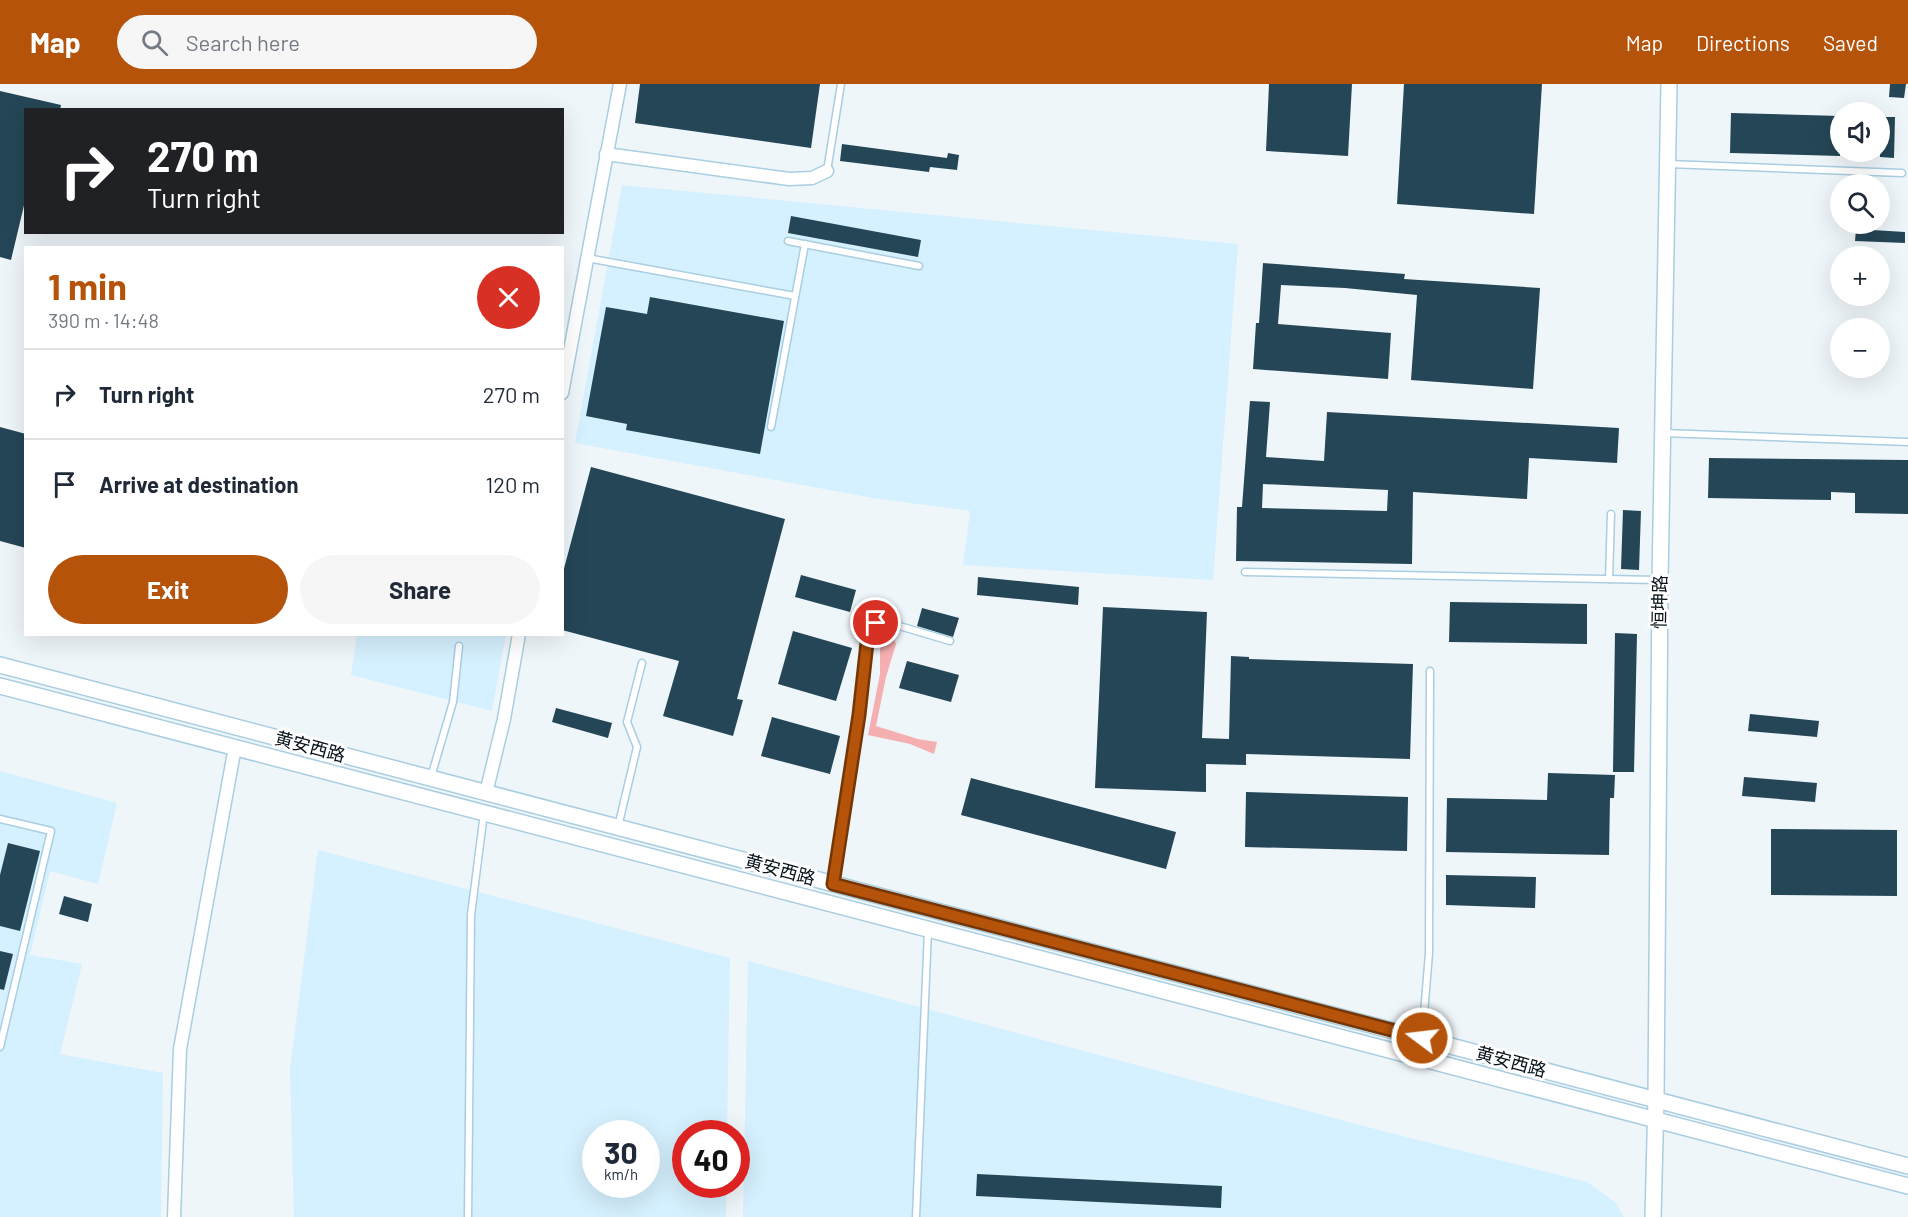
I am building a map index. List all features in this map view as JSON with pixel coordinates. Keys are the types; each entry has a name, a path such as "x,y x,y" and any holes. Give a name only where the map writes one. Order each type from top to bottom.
{"street":[{"path":"564,382 620,84"},
{"name":"恒坤路","path":"1653,1217 1660,580 1669,84"},
{"path":"606,154 789,179 812,178 827,171"},
{"path":"486,793 504,719 519,636"},
{"name":"黄安西路","path":"0,665 1908,1166"},
{"name":"黄安西路","path":"0,686 1908,1186"},
{"path":"174,1217 180,1049 235,747"}],"lane":[{"path":"827,171 841,84"},
{"path":"1668,164 1902,173"},
{"path":"788,241 919,266"},
{"path":"771,427 805,244"},
{"path":"587,258 795,296"},
{"path":"1663,433 1908,442"},
{"path":"1609,579 1611,514"},
{"path":"1245,572 1660,580"},
{"path":"833,884 859,715 868,634 871,627 876,623 886,622 950,641"},
{"path":"430,778 453,702 459,646"},
{"path":"618,827 637,747 627,722 642,663"},
{"path":"1422,1038 1429,953 1430,671"},
{"path":"468,1217 471,915 484,813"},
{"path":"0,819 51,831 0,1047"},
{"path":"916,1217 928,930"}],"shaded area":[{"path":"622,185 1238,244 1213,580 963,565 970,511 873,498 575,443"},
{"path":"884,635 893,636 896,644 886,677 876,726 918,739 937,742 934,754 910,744 868,735 880,674 880,641"},
{"path":"357,636 506,636 492,711 351,675"},
{"path":"0,771 117,803 98,884 50,871 30,955 82,964 60,1054 163,1073 161,1217 0,1217"},
{"path":"318,850 730,958 727,1120 672,1120 672,1198 726,1198 726,1217 294,1217 290,1069"},
{"path":"748,961 1390,1133 1587,1182 1616,1203 1624,1217 743,1217 743,1198 750,1198 750,1120 745,1120"}],"building":[{"path":"640,84 820,84 811,148 635,123"},
{"path":"1269,84 1352,84 1348,156 1266,151"},
{"path":"1404,84 1542,84 1534,214 1397,204"},
{"path":"1890,84 1906,84 1904,98 1889,97"},
{"path":"0,91 61,105 60,108 24,108 24,205 11,260 0,257"},
{"path":"1731,113 1830,116 1830,156 1730,153"},
{"path":"1890,117 1895,117 1894,158 1890,158"},
{"path":"842,144 947,158 948,153 959,155 957,170 930,167 929,172 840,161"},
{"path":"791,216 921,240 918,257 788,233"},
{"path":"1905,232 1905,243 1855,241 1856,234"},
{"path":"1263,263 1405,274 1404,279 1540,288 1533,389 1411,380 1417,295 1345,288 1281,285 1278,324 1391,333 1388,379 1253,369"},
{"path":"650,297 784,321 760,454 626,430 627,424 586,416 606,307 647,314"},
{"path":"1250,401 1270,402 1266,457 1324,461 1327,412 1619,428 1617,463 1529,458 1527,499 1413,492 1412,564 1236,561 1237,507 1242,507","holes":["1263,484 1388,490 1387,511 1262,508"]},
{"path":"0,427 24,433 24,547 0,541"},
{"path":"1709,458 1908,460 1908,514 1855,513 1855,493 1831,492 1831,500 1708,498"},
{"path":"591,467 785,519 737,699 743,700 733,736 663,716 679,661 564,631 564,568"},
{"path":"1623,510 1641,511 1639,570 1621,569"},
{"path":"801,575 856,590 850,612 795,597"},
{"path":"978,577 1079,587 1078,605 977,595"},
{"path":"1450,602 1587,604 1587,644 1449,642"},
{"path":"1103,607 1207,612 1202,738 1229,739 1231,656 1249,657 1249,659 1413,664 1410,759 1246,754 1246,765 1206,764 1206,792 1095,788"},
{"path":"922,608 959,618 953,637 917,626"},
{"path":"793,631 852,648 836,701 778,684"},
{"path":"1615,633 1637,634 1634,772 1613,772"},
{"path":"907,661 959,675 951,702 899,688"},
{"path":"556,708 612,723 608,738 552,722"},
{"path":"1750,714 1819,721 1817,737 1748,731"},
{"path":"772,717 840,736 830,774 761,756"},
{"path":"1548,773 1615,775 1614,798 1610,798 1609,855 1446,852 1447,798 1547,800"},
{"path":"1744,777 1817,783 1815,802 1742,796"},
{"path":"971,778 1176,832 1166,869 961,815"},
{"path":"1246,792 1408,797 1407,851 1245,847"},
{"path":"1771,829 1897,830 1897,896 1771,895"},
{"path":"8,843 40,851 20,931 0,926 0,875"},
{"path":"1446,875 1536,877 1535,908 1446,905"},
{"path":"64,896 92,904 88,922 59,914"},
{"path":"0,951 13,954 4,990 0,989"},
{"path":"977,1174 1222,1186 1221,1208 976,1196"}],"route":[{"path":"876,623 868,634 859,715 833,884 1422,1038"}]}
